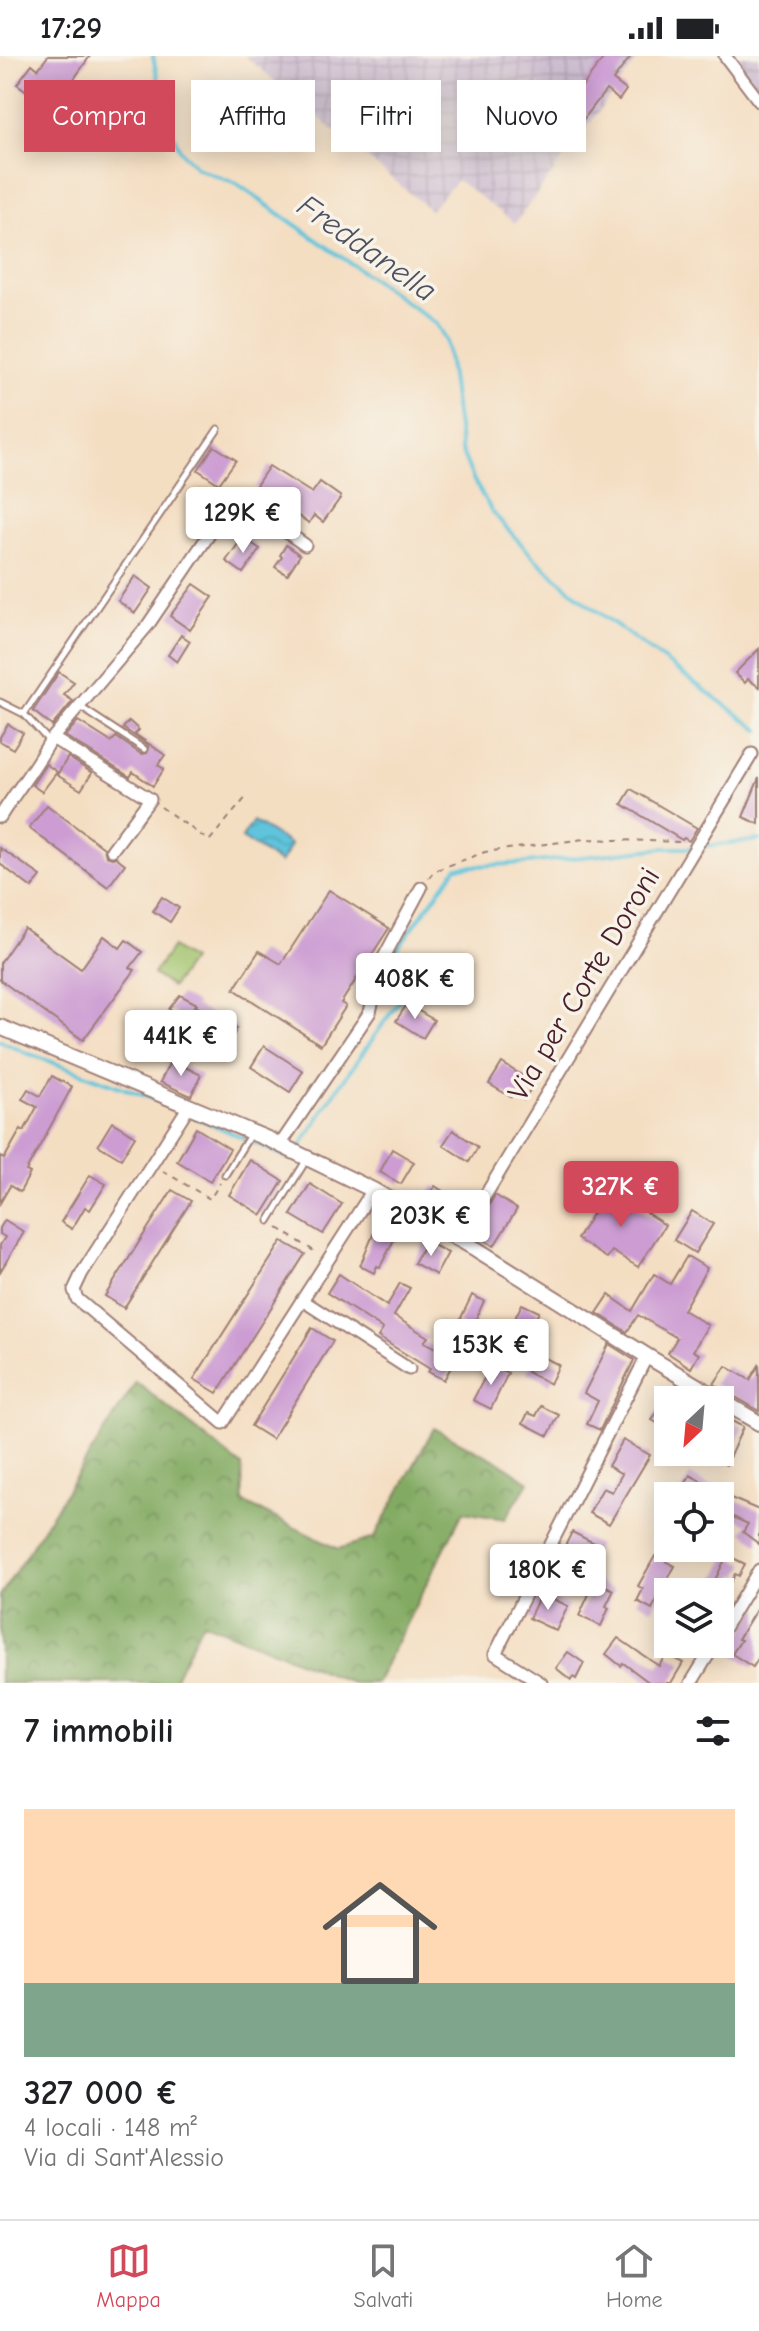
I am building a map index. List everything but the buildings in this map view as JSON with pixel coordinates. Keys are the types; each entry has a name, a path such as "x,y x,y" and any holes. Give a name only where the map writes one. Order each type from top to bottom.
{"street":[{"path":"725,56 759,101"},
{"path":"0,817 52,740 148,625 235,496 305,545"},
{"path":"52,740 150,799 112,850"},
{"name":"Via per Corte Doroni","path":"459,1239 752,754"},
{"path":"280,1145 370,1012 384,957 421,888"},
{"path":"0,1028 186,1110 280,1145 373,1190 459,1239 759,1423"},
{"path":"186,1110 74,1290 77,1299 223,1423 373,1190"},
{"path":"302,1300 409,1369"},
{"path":"541,1683 495,1654 647,1356"},
{"path":"734,1612 759,1570"},
{"path":"691,1683 706,1658"}],"lane":[{"path":"24,714 218,429"},
{"path":"0,702 24,714 52,740"},
{"path":"80,706 144,749"},
{"path":"225,1175 250,1135"},
{"path":"269,1221 307,1158"}],"path":[{"path":"150,799 209,841 248,795"},
{"path":"421,888 434,871 485,852 584,839 694,849"},
{"path":"152,1164 210,1199 225,1175"},
{"path":"269,1221 328,1259"}],"shaded area":[{"path":"245,56 640,56 586,128 586,80 457,80 457,152 568,152 515,223 457,180 430,210 360,152 441,152 441,80 331,80 331,128 315,114 315,80 274,80"},
{"path":"731,56 759,56 759,92"}],"green space":[{"path":"172,947 191,960 172,987 153,974"},
{"path":"136,1382 242,1466 243,1502 338,1549 374,1538 434,1428 501,1463 529,1482 505,1519 463,1512 376,1683 352,1683 203,1622 172,1683 0,1683 0,1596"}],"water":[{"path":"253,821 291,845 280,863 242,838"}],"waterway":[{"name":"Freddanella","path":"153,56 166,119 181,151 197,168 237,184 437,324 446,340 461,450 474,481 493,513 535,559 586,603 759,730"},
{"path":"301,1146 409,987 409,983 390,966 391,957 457,867 759,840"},
{"path":"0,1041 159,1101 291,1159"}]}
